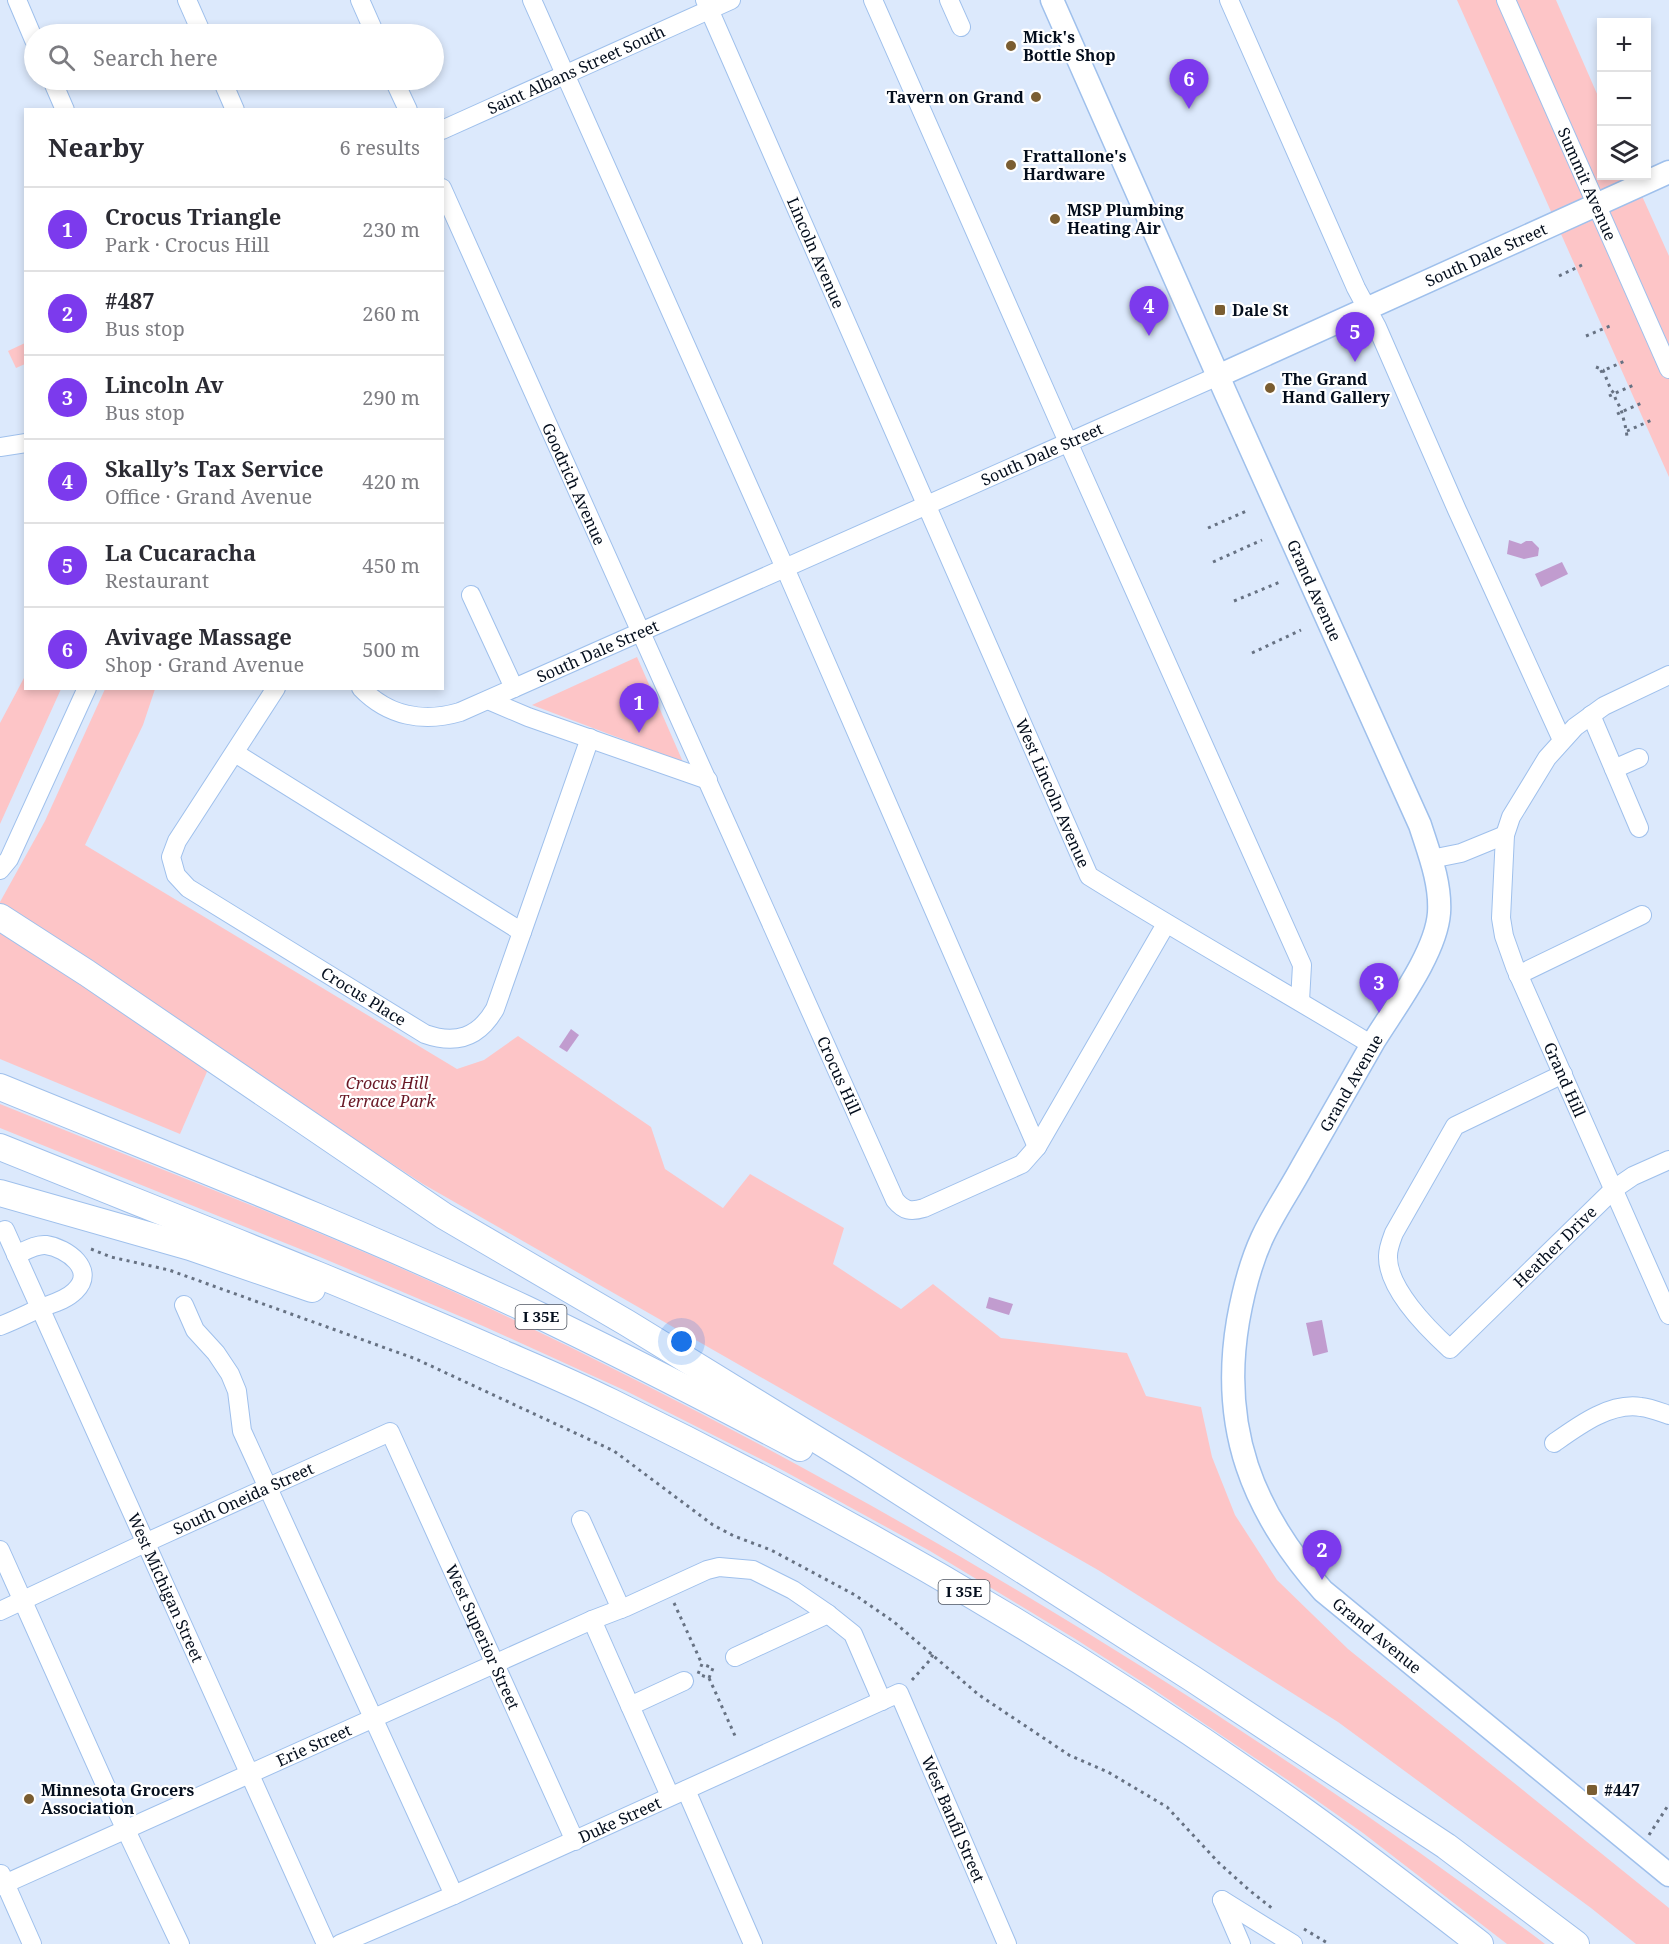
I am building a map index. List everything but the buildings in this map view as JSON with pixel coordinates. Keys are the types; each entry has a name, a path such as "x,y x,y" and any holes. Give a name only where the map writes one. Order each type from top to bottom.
{"highway":[{"path":"0,917 87,973 444,1216 637,1329 858,1465 1059,1594"},
{"name":"I 35E","path":"0,1088 270,1197 421,1262 634,1362 805,1450 1059,1594 1194,1679 1446,1846 1576,1944"},
{"name":"I 35E","path":"0,1148 406,1310 617,1405 786,1491 915,1562 1164,1716 1303,1810 1480,1944"},
{"path":"0,1193 190,1247 302,1287 406,1310"}],"main road":[{"name":"Grand Avenue","path":"1052,0 1420,825 1437,884 1439,914 1433,938 1424,959 1262,1238 1249,1274 1242,1299 1236,1337 1233,1376 1239,1438 1248,1469 1263,1505 1282,1539 1323,1591 1669,1875"},
{"name":"South Dale Street","path":"1218,376 1669,172"}],"street":[{"path":"17,0 27,24"},
{"path":"188,0 198,24"},
{"path":"360,0 371,24"},
{"path":"532,0 785,568 1037,1146"},
{"name":"Saint Albans Street South","path":"444,129 565,75 707,5 731,0"},
{"path":"873,0 1302,965 1300,1001"},
{"path":"949,0 961,27"},
{"path":"1229,0 1352,280 1377,327 1457,510 1562,740"},
{"name":"Summit Avenue","path":"1506,0 1669,369"},
{"name":"Lincoln Avenue","path":"707,5 927,505"},
{"path":"56,90 64,108"},
{"path":"226,90 234,108"},
{"path":"399,90 407,108"},
{"name":"Goodrich Avenue","path":"444,192 708,780"},
{"name":"South Dale Street","path":"363,690 387,709 405,715 424,718 444,717 488,700 1218,376"},
{"path":"0,446 24,442"},
{"name":"West Lincoln Avenue","path":"927,505 1089,876 1372,1045"},
{"path":"471,595 514,688"},
{"path":"1431,858 1468,851 1505,835 1511,817 1535,776 1562,740 1575,727 1610,703 1669,675"},
{"name":"Crocus Place","path":"275,690 177,841 171,857 176,874 188,888 425,1034 438,1039 451,1040 475,1032 489,1019 495,1008 590,738"},
{"path":"0,870 9,859 86,691"},
{"path":"488,700 528,717 708,780"},
{"path":"1591,715 1639,828"},
{"path":"235,753 522,932"},
{"path":"1614,769 1639,758"},
{"name":"Crocus Hill","path":"708,780 895,1200 908,1211 935,1203 1022,1164 1037,1146 1166,924"},
{"name":"Grand Hill","path":"1505,835 1501,918 1504,936 1518,975 1669,1314"},
{"path":"1518,975 1642,915"},
{"name":"Heather Drive","path":"1563,1074 1455,1126 1389,1245 1390,1271 1405,1299 1438,1338 1450,1348 1614,1189 1633,1176 1669,1160"},
{"name":"West Michigan Street","path":"4,1230 326,1944"},
{"path":"0,1326 63,1299 76,1290 82,1281 85,1256 74,1257 46,1245 16,1255"},
{"path":"184,1305 195,1330 216,1353 230,1374 237,1391 242,1431 454,1895"},
{"path":"1554,1443 1581,1424 1620,1408 1642,1407 1669,1415"},
{"name":"South Oneida Street","path":"0,1611 390,1432"},
{"name":"West Superior Street","path":"390,1432 575,1841"},
{"path":"581,1520 624,1608"},
{"path":"0,1550 180,1944"},
{"name":"Erie Street","path":"2,1881 250,1775 706,1570 719,1567 753,1570 793,1590 853,1634 882,1701"},
{"path":"735,1657 828,1614"},
{"path":"592,1620 630,1706 678,1793 753,1944"},
{"path":"630,1706 684,1681"},
{"name":"Duke Street","path":"340,1944 575,1841 899,1693"},
{"name":"West Banfil Street","path":"899,1693 1007,1944"},
{"path":"2,1881 32,1944"},
{"path":"1241,1944 1222,1900 1293,1944"}],"path":[{"path":"1559,276 1582,265"},
{"path":"1586,336 1610,326"},
{"path":"1601,371 1625,361"},
{"path":"1596,367 1601,371 1614,393 1614,399 1622,412 1627,439"},
{"path":"1609,396 1636,384"},
{"path":"1617,414 1644,402"},
{"path":"1627,431 1652,420"},
{"path":"1208,528 1249,510"},
{"path":"1213,562 1262,540"},
{"path":"1234,601 1280,582"},
{"path":"1252,653 1301,630"},
{"path":"85,1256 111,1257 169,1270 416,1359 614,1451 712,1525 771,1550 855,1594 894,1622 979,1695 1061,1749 1108,1772 1167,1807 1219,1863 1278,1912"},
{"path":"667,1588 702,1664 713,1668 709,1678"},
{"path":"899,1693 933,1654"},
{"path":"702,1664 698,1674 709,1678 736,1738"},
{"path":"1652,1831 1669,1804"},
{"path":"1302,1928 1329,1944"}],"green space":[{"path":"1457,0 1556,0 1597,94 1597,180 1635,180 1669,256 1669,477"},
{"path":"24,343 24,364 16,368 8,351"},
{"path":"637,657 683,762 532,705"},
{"path":"24,678 24,690 61,690 0,824 0,723"},
{"name":"Crocus Hill Terrace Park","path":"105,690 155,690 143,725 85,845 457,1069 484,1060 518,1036 651,1127 665,1169 723,1208 750,1174 844,1228 833,1264 901,1309 933,1284 1001,1338 1127,1353 1146,1396 1201,1407 1212,1457 1235,1515 1277,1580 1348,1649 1669,1908 1669,1944 1636,1944 1591,1908 1338,1722 1098,1570 423,1184 0,906 0,902 45,821"},
{"path":"0,929 209,1067 180,1134 0,1059"},
{"path":"0,1104 431,1281 629,1377 766,1448 901,1522 1034,1600 1165,1681 1420,1853 1545,1944 1507,1944 1363,1833 1153,1689 930,1551 784,1471 626,1391 483,1326 320,1257 0,1128"}],"shaded area":[{"path":"1509,540 1521,544 1532,541 1539,548 1538,556 1524,559 1507,554"},
{"path":"1562,562 1568,574 1541,587 1535,574"},
{"path":"571,1029 579,1035 567,1052 559,1047"},
{"path":"989,1297 1013,1304 1009,1315 986,1308"},
{"path":"1322,1320 1328,1352 1313,1356 1306,1323"}],"place":[{"name":"Mick's Bottle Shop","path":"1011,46"},
{"name":"Tavern on Grand","path":"1036,97"},
{"name":"Avivage Massage","path":"1189,109"},
{"name":"Frattallone's Hardware","path":"1011,165"},
{"name":"MSP Plumbing Heating Air","path":"1055,219"},
{"name":"Dale St","path":"1220,310"},
{"name":"Skally’s Tax Service","path":"1149,336"},
{"name":"La Cucaracha","path":"1355,362"},
{"name":"The Grand Hand Gallery","path":"1270,388"},
{"name":"Crocus Triangle","path":"639,733"},
{"name":"Lincoln Av","path":"1379,1013"},
{"name":"#487","path":"1322,1580"},
{"name":"#447","path":"1592,1790"},
{"name":"Minnesota Grocers Association","path":"29,1799"}]}
